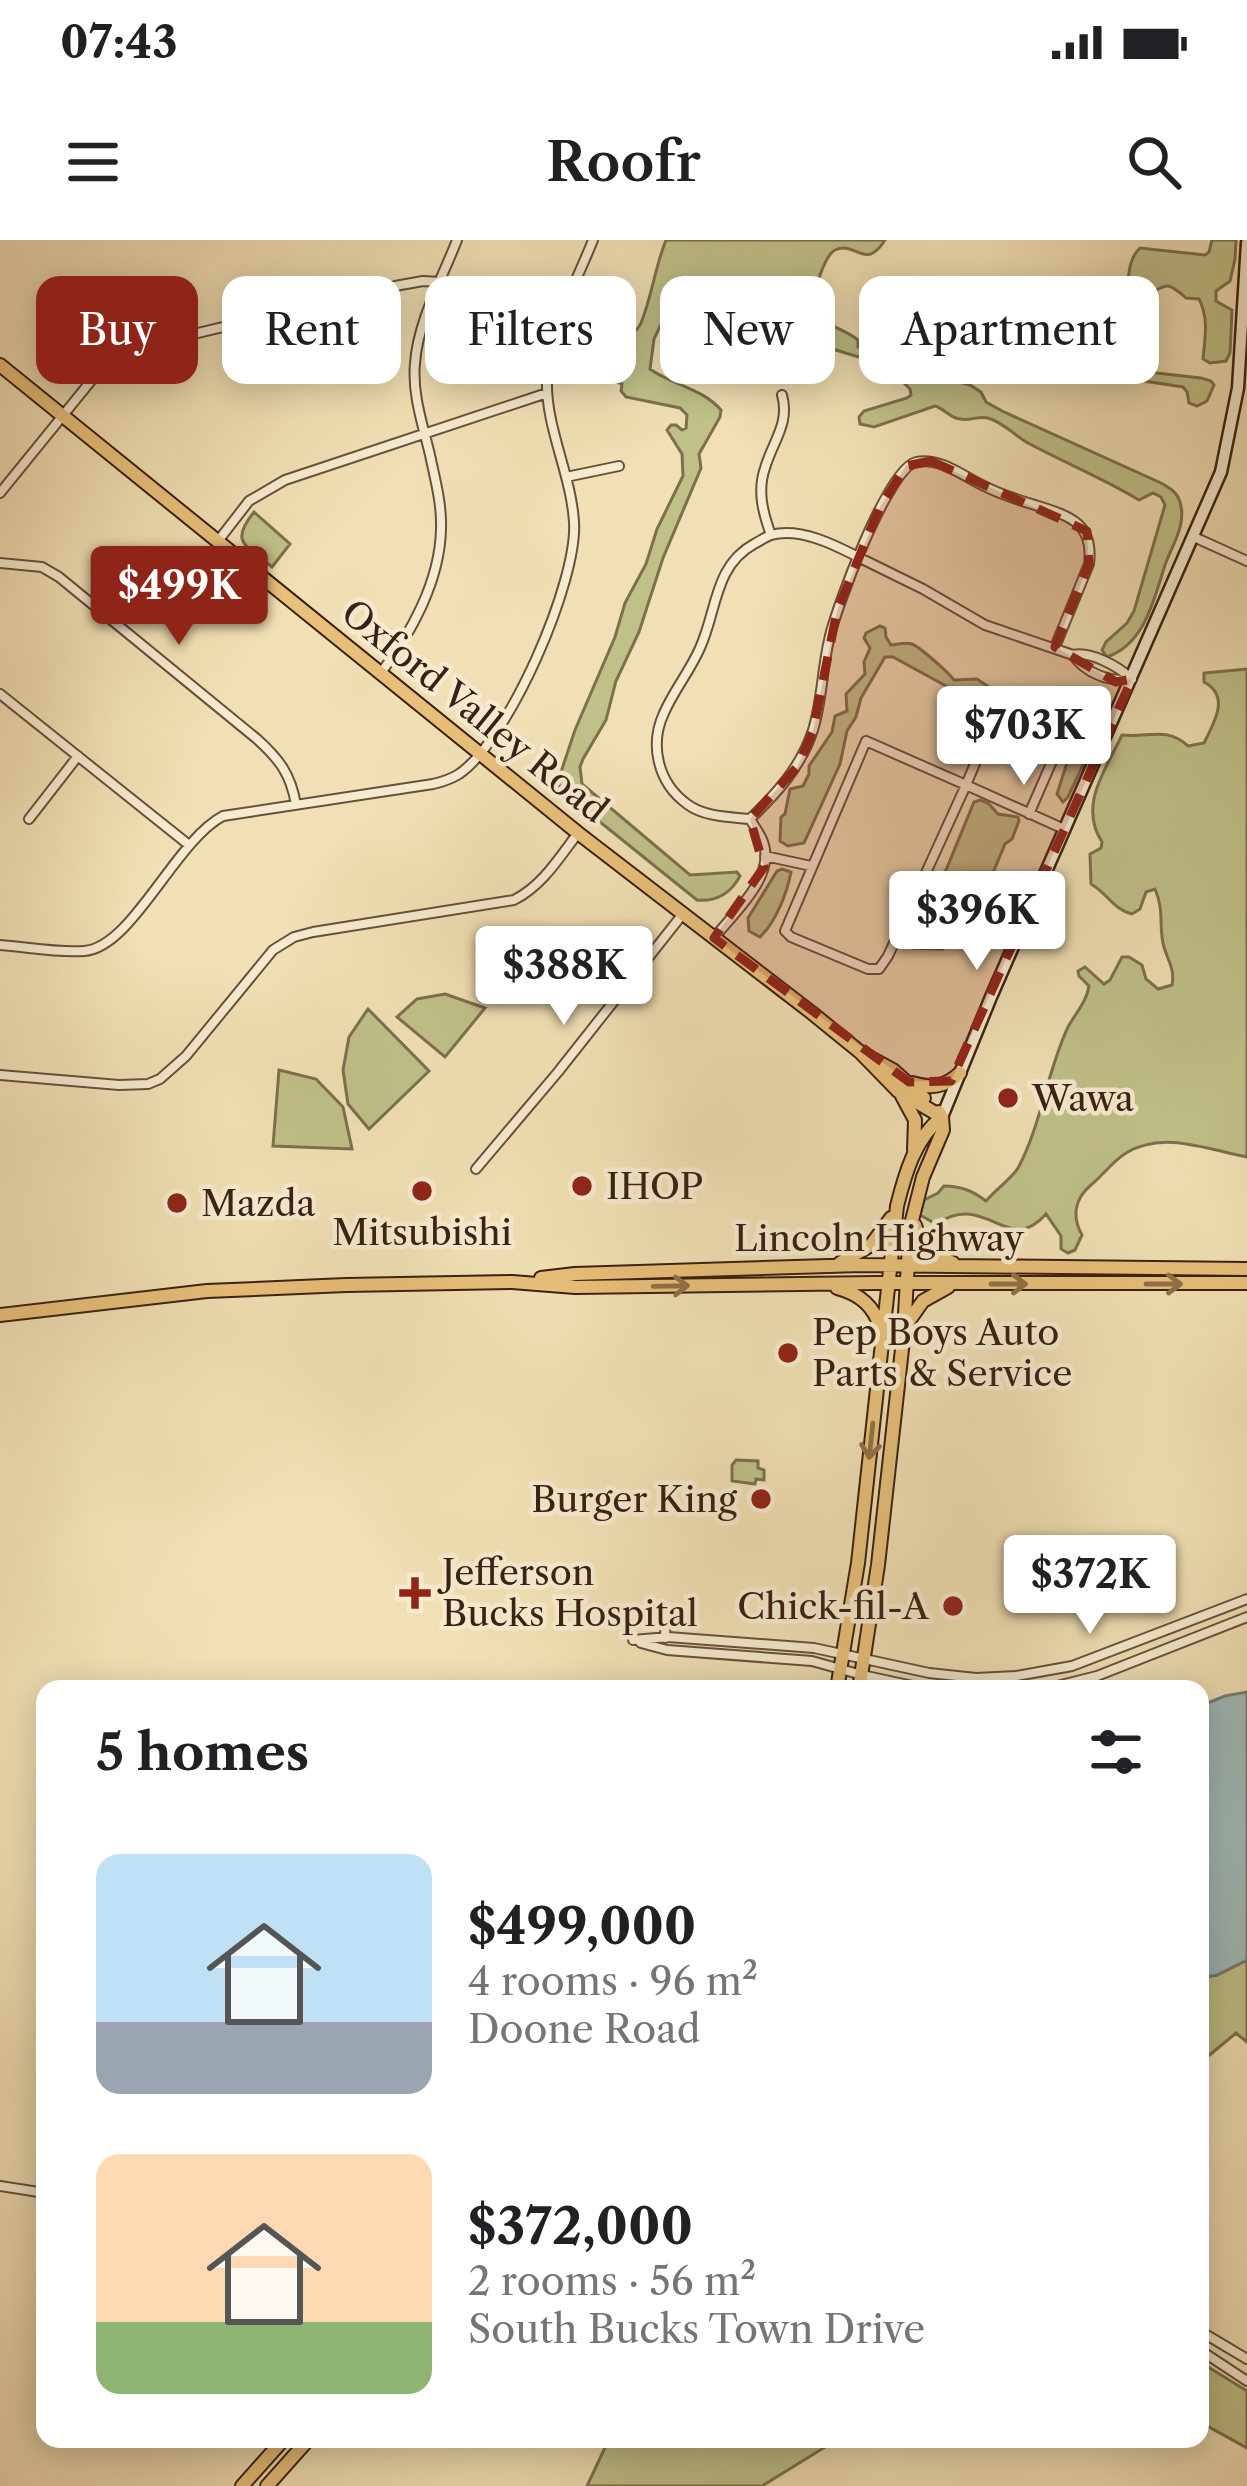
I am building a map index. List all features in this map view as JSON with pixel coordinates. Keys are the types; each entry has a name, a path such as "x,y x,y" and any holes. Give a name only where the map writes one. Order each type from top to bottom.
{"main road":[{"path":"860,1680 874,1598 914,1210 960,1073 1221,472 1235,410 1247,243"},
{"name":"Oxford Valley Road","path":"0,365 578,833 860,1052 893,1070 904,1087 942,1117"},
{"path":"914,1155 915,1120 904,1087 936,1087 960,1073"},
{"path":"833,1266 871,1245 887,1226 914,1155 931,1125 942,1117"},
{"path":"839,1680 856,1579 897,1206"},
{"path":"914,1210 919,1240 934,1255 960,1266"},
{"name":"Lincoln Highway","path":"0,1316 238,1289 512,1282 574,1274 890,1265 1247,1270"},
{"name":"Lincoln Highway","path":"512,1282 575,1287 1247,1283"},
{"path":"819,1283 864,1300 878,1318 882,1334"},
{"path":"904,1331 923,1301 960,1284"},
{"path":"242,2486 276,2448"},
{"path":"267,2486 301,2448"}],"street":[{"path":"443,276 458,240"},
{"path":"0,945 86,951 110,941 189,845 223,817 444,781 461,773 479,754 518,698 566,580 574,521 547,393 549,357 593,240"},
{"path":"0,494 95,376 131,349 425,281"},
{"path":"380,674 415,619 441,536 439,499 416,395 414,366 425,321"},
{"path":"218,542 237,514 267,489 547,393"},
{"path":"771,535 761,495 763,473 787,412 782,395"},
{"path":"750,819 798,766 813,731 832,626 846,586 879,509 906,466 931,461 1075,521 1087,531 1089,564 1055,647"},
{"path":"566,477 619,466"},
{"path":"750,819 689,806 670,786 656,760 657,739 663,714 702,643 725,570 745,550 771,535 820,539 923,589 985,626 1055,647 1072,655 1080,666 1116,682 1132,679"},
{"path":"1194,538 1247,561"},
{"path":"0,562 42,567 59,578 257,739 287,771 296,805"},
{"path":"0,694 189,845"},
{"path":"1029,814 1056,752 992,723 966,785 888,956 879,969 868,969 785,931 866,741 966,785 1029,814 1065,830"},
{"path":"29,818 78,756"},
{"path":"714,938 764,867 765,846 750,819"},
{"path":"0,1075 119,1085 160,1079 187,1056 260,963 282,943 313,932 514,900 542,880 578,833"},
{"path":"764,856 812,866"},
{"path":"476,1169 683,914"},
{"path":"857,1680 812,1661 667,1650 633,1640 814,1648 958,1677 991,1678 1072,1666 1247,1599"},
{"path":"664,1638 666,1610"},
{"path":"1081,1680 1247,1617"},
{"path":"0,2186 36,2192"},
{"path":"1209,2336 1247,2359"},
{"path":"1209,2356 1247,2381"}],"highlighted area":[{"path":"931,461 1087,531 1089,564 1055,647 1116,682 1132,679 951,1081 909,1082 714,938 764,867 750,819 798,766 813,731 837,611 879,509 906,466"}],"green space":[{"path":"666,240 885,240 872,254 835,250 820,276 660,276 660,326 650,369 660,375 660,384 678,384 705,397 721,410 720,417 699,454 701,468 616,681 606,720 580,767 582,784 690,875 737,872 740,876 727,892 704,900 697,900 559,789 575,730 625,603 683,476 682,454 667,430 671,425 686,428 687,415 680,408 626,397 621,391 622,384 636,384 636,331"},
{"path":"1212,240 1236,240 1230,281 1216,291 1216,301 1232,310 1230,353 1226,361 1210,363 1203,359 1205,321 1199,299 1186,298 1170,286 1159,289 1159,276 1129,276 1140,248 1209,252"},
{"path":"835,328 858,340 859,357 835,350"},
{"path":"1159,373 1201,378 1214,385 1207,401 1197,406 1189,403 1183,387 1159,383"},
{"path":"905,384 970,385 1002,411 1161,483 1177,496 1182,510 1178,535 1152,606 1131,642 1107,657 1102,650 1134,611 1165,505 1161,497 1153,493 1139,500 988,418 956,418 935,406 874,427 860,424 864,411 907,398 910,389"},
{"path":"254,512 290,544 272,567 242,537"},
{"path":"880,626 891,645 916,646 954,680 977,679 1008,692 1027,707 1034,704 1082,712 1088,710 1096,690 1103,692 1089,752 1068,797 1063,802 1057,794 1071,750 1068,741 1010,721 893,657 885,657 861,698 840,764 804,843 788,846 780,841 790,789 803,786 809,766 832,732 835,716 847,711 846,694 865,674 870,648 864,638"},
{"path":"1247,669 1247,1157 1171,1142 1126,1153 1081,1196 1076,1215 1082,1235 1075,1250 1068,1253 1061,1249 1061,1236 1046,1214 1020,1229 970,1214 936,1224 920,1215 924,1200 944,1186 966,1190 986,1201 1018,1168 1061,1044 1088,992 1078,971 1085,967 1104,984 1122,957 1129,957 1142,965 1146,979 1158,989 1172,985 1155,889 1146,892 1140,909 1132,914 1091,884 1090,854 1102,842 1093,814 1097,787 1122,735 1172,736 1188,746 1204,743 1218,702 1217,694 1204,682 1204,673"},
{"path":"980,800 998,814 1018,817 1012,839 1005,844 960,941 942,949 913,948 927,902 974,802"},
{"path":"782,869 791,872 787,889 760,937 749,931 748,918"},
{"path":"445,994 485,1008 445,1057 397,1017 417,999"},
{"path":"368,1009 429,1071 369,1129 348,1104 343,1070 349,1037"},
{"path":"279,1070 316,1079 343,1107 352,1149 273,1146"},
{"path":"736,1460 758,1461 764,1480 756,1479 755,1484 732,1481"},
{"path":"1247,1960 1247,2042 1236,2033 1209,2056 1209,1977"},
{"path":"1209,2368 1247,2391 1247,2448 1209,2427"},
{"path":"605,2448 823,2448 762,2486 587,2486"}],"water":[{"path":"1247,1692 1247,1960 1209,1977 1209,1702"}],"place":[{"name":"Wawa","path":"1008,1098"},
{"name":"IHOP","path":"582,1186"},
{"name":"Mitsubishi","path":"422,1191"},
{"name":"Mazda","path":"177,1203"},
{"name":"Pep Boys Auto Parts & Service","path":"788,1353"},
{"name":"Burger King","path":"761,1499"},
{"name":"Jefferson Bucks Hospital","path":"415,1593"},
{"name":"Chick-fil-A","path":"953,1606"}]}
